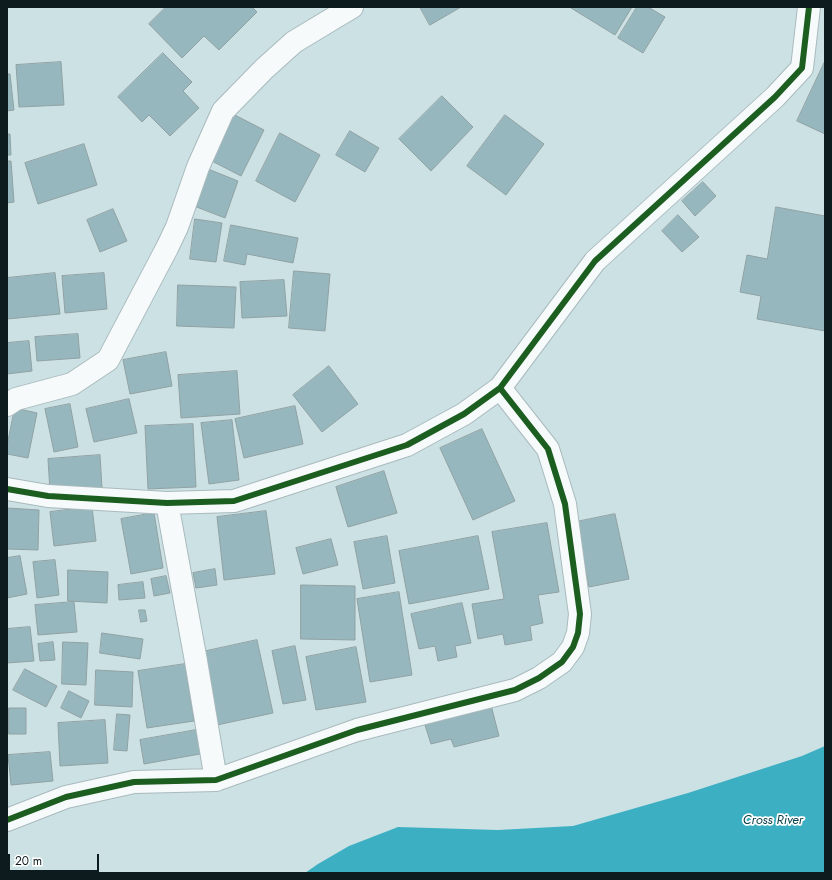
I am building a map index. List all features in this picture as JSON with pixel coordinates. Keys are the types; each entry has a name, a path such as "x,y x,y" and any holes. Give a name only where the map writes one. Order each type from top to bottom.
{"street":[{"path":"7,405 16,399 72,384 108,360 177,227 198,167 223,111 264,69 294,42 352,7"},
{"path":"7,489 48,496 167,503 234,501 407,445 464,414 500,388 596,261 775,97 802,68 809,7"},
{"path":"7,820 66,797 134,782 216,780 357,730 515,690 539,678 562,662 573,647 578,633 580,614 565,504 548,449 500,388"},
{"path":"167,503 216,780"}],"water":[{"name":"Cross River","path":"825,746 825,873 305,873 349,846 398,827 498,830 573,826 688,793 802,756"}],"building":[{"path":"166,7 252,7 257,12 219,50 204,36 182,58 149,24"},
{"path":"420,7 461,7 430,25"},
{"path":"571,7 632,7 615,35"},
{"path":"637,7 648,7 665,17 643,53 618,38"},
{"path":"163,53 192,82 183,91 199,108 170,136 149,115 142,122 118,97"},
{"path":"825,61 825,134 797,121"},
{"path":"61,62 64,105 19,107 16,65"},
{"path":"7,74 10,74 14,110 7,111"},
{"path":"442,96 473,127 431,171 399,139"},
{"path":"229,112 264,130 241,176 206,158"},
{"path":"505,115 544,144 506,195 467,166"},
{"path":"350,131 379,148 365,172 336,155"},
{"path":"280,133 320,155 295,202 256,181"},
{"path":"7,134 10,134 11,155 7,155"},
{"path":"84,144 97,185 38,204 25,163"},
{"path":"7,161 11,161 14,202 7,203"},
{"path":"208,169 238,181 225,218 194,206"},
{"path":"703,182 716,196 695,216 682,201"},
{"path":"776,207 825,216 825,331 757,319 761,296 740,292 747,255 767,259"},
{"path":"113,209 127,241 100,252 87,220"},
{"path":"678,215 699,237 682,252 662,231"},
{"path":"195,219 222,223 216,262 190,259"},
{"path":"231,225 298,238 293,263 247,254 245,265 224,261"},
{"path":"294,271 330,274 325,331 289,328"},
{"path":"55,273 60,314 7,319 7,278"},
{"path":"104,273 107,309 65,313 62,276"},
{"path":"284,280 287,316 242,318 240,282"},
{"path":"178,285 236,287 234,328 177,326"},
{"path":"78,334 80,358 37,361 35,337"},
{"path":"29,341 32,371 7,374 7,343"},
{"path":"166,352 172,386 130,394 123,360"},
{"path":"329,366 358,404 322,432 293,395"},
{"path":"237,371 240,414 181,418 178,375"},
{"path":"129,399 137,433 94,442 86,409"},
{"path":"70,404 78,447 54,452 45,409"},
{"path":"295,406 303,444 244,458 235,419"},
{"path":"15,408 37,413 28,458 7,454 7,446"},
{"path":"232,420 239,480 209,484 201,423"},
{"path":"193,424 196,487 148,489 145,426"},
{"path":"482,429 515,501 473,520 440,448"},
{"path":"100,455 102,488 50,492 48,459"},
{"path":"384,471 397,513 348,527 336,487"},
{"path":"92,507 96,541 54,546 50,512"},
{"path":"7,508 39,510 38,550 7,549"},
{"path":"266,511 275,574 224,580 217,517"},
{"path":"154,513 163,568 131,574 121,519"},
{"path":"615,514 629,579 589,587 576,522"},
{"path":"547,523 559,592 538,595 543,623 530,626 532,640 505,645 503,634 478,639 472,604 504,599 492,532"},
{"path":"387,536 395,583 363,589 354,542"},
{"path":"478,536 489,589 409,604 399,551"},
{"path":"331,539 338,565 303,574 296,548"},
{"path":"20,556 27,594 7,598 7,558"},
{"path":"55,560 59,595 37,598 33,562"},
{"path":"215,569 217,585 196,588 193,573"},
{"path":"68,570 108,572 107,603 68,601"},
{"path":"166,576 170,593 154,596 151,579"},
{"path":"143,582 145,598 119,600 118,585"},
{"path":"301,585 355,586 355,640 301,639"},
{"path":"399,592 412,675 370,682 357,599"},
{"path":"74,602 77,632 38,635 35,605"},
{"path":"462,603 471,643 455,646 457,657 438,661 435,646 419,649 411,614"},
{"path":"139,610 145,610 147,621 141,622"},
{"path":"30,627 34,661 7,663 7,629"},
{"path":"102,633 143,639 140,659 100,653"},
{"path":"257,640 273,713 217,725 202,652"},
{"path":"53,642 55,660 40,661 38,644"},
{"path":"63,642 88,643 86,685 62,684"},
{"path":"295,646 306,700 283,704 272,651"},
{"path":"356,647 366,702 316,710 306,657"},
{"path":"185,664 194,721 147,728 138,671"},
{"path":"25,669 57,686 46,707 13,690"},
{"path":"96,670 133,672 132,707 95,705"},
{"path":"69,691 89,701 81,718 61,708"},
{"path":"491,705 499,736 454,747 451,739 431,744 424,722"},
{"path":"9,708 26,708 26,734 9,734"},
{"path":"117,714 130,715 127,751 114,750"},
{"path":"105,720 108,763 60,766 58,723"},
{"path":"196,730 200,754 144,764 140,740"},
{"path":"50,752 53,781 11,785 8,755"}],"cycle path":[{"path":"7,489 48,496 167,503 234,501 407,445 464,414 500,388 595,261 775,97 802,68 809,7"},
{"path":"7,820 66,797 134,782 216,780 357,730 515,690 539,678 562,662 573,647 578,633 580,614 565,504 548,449 500,388"}]}
